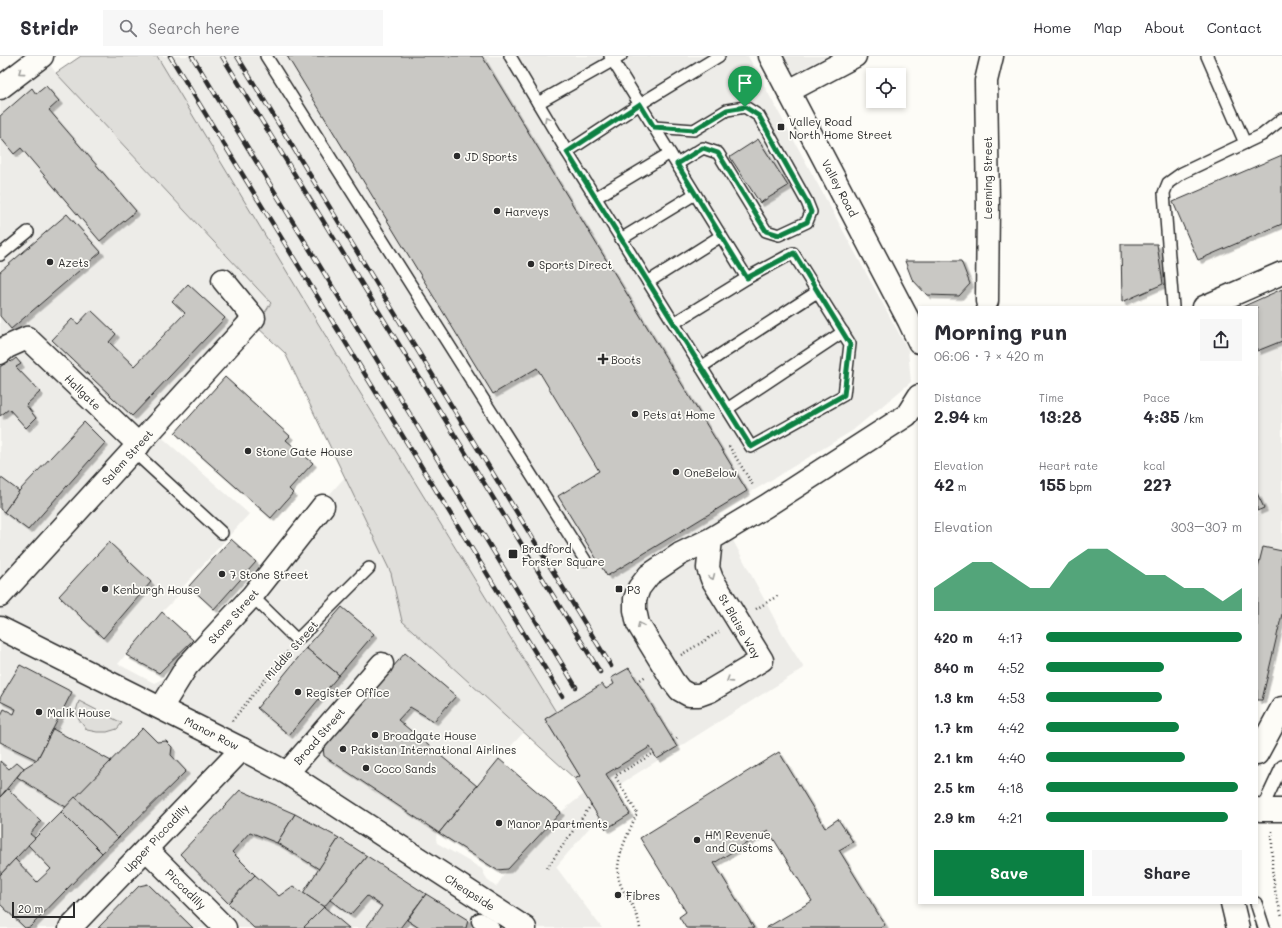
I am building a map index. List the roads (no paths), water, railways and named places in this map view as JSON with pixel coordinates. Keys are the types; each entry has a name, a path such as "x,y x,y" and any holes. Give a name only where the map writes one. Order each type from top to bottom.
{"street":[{"path":"0,88 42,56"},
{"name":"Valley Road","path":"770,56 914,324 918,338"},
{"path":"789,91 855,56"},
{"name":"Leeming Street","path":"987,302 988,205 986,81 992,56"},
{"path":"1206,306 1282,273"},
{"name":"Salem Street","path":"0,596 254,318 223,280"},
{"name":"Hallgate","path":"9,344 136,448"},
{"name":"St Blaise Way","path":"711,539 708,568 712,579 762,660 710,691 699,695 689,695 680,690 638,624 635,599 639,588 649,575 680,554 711,539 913,415 918,399"},
{"name":"Stone Street","path":"161,708 187,666 252,596 323,506"},
{"name":"Manor Row","path":"0,628 287,773 414,856"},
{"name":"Broad Street","path":"287,773 382,664"},
{"path":"1258,752 1282,708"},
{"name":"Upper Piccadilly","path":"70,928 198,793 242,749"},
{"path":"1258,813 1282,810"},
{"name":"Piccadilly","path":"146,849 225,928"},
{"name":"Cheapside","path":"414,856 525,928"},
{"path":"1232,904 1238,928"}],"lane":[{"path":"266,56 585,560"},
{"path":"510,56 595,198 751,447 844,395 850,344 794,253 747,278 674,323"},
{"path":"567,152 640,104 719,56"},
{"path":"1207,56 1245,143"},
{"path":"538,103 614,58 640,104 747,278"},
{"path":"654,127 694,130 727,110 745,107 759,116 807,202 811,212 807,222 779,235 766,231 718,153 703,148 677,164"},
{"path":"1173,306 1164,192 1168,183 1182,173 1262,135 1282,120"},
{"path":"595,198 670,153"},
{"path":"621,239 695,194"},
{"path":"0,256 28,232"},
{"path":"648,282 721,236"},
{"path":"701,367 817,292"},
{"path":"727,409 843,332"},
{"path":"136,448 222,533"},
{"name":"Middle Street","path":"252,596 297,640 369,568"},
{"path":"1258,813 1282,766"},
{"path":"1256,904 1264,928"}],"railway":[{"path":"170,56 562,696"},
{"path":"192,56 576,687"},
{"path":"222,56 600,672"},
{"path":"237,56 611,666"}],"place":[{"name":"Valley Road North Home Street","path":"781,127"},
{"name":"JD Sports","path":"457,156"},
{"name":"Harveys","path":"497,211"},
{"name":"Azets","path":"50,262"},
{"name":"Sports Direct","path":"531,264"},
{"name":"Boots","path":"603,359"},
{"name":"Pets at Home","path":"635,414"},
{"name":"Stone Gate House","path":"248,451"},
{"name":"OneBelow","path":"676,472"},
{"name":"Bradford Forster Square","path":"513,554"},
{"name":"7 Stone Street","path":"222,574"},
{"name":"Kenburgh House","path":"105,589"},
{"name":"P3","path":"619,589"},
{"name":"Register Office","path":"298,692"},
{"name":"Malik House","path":"39,712"},
{"name":"Broadgate House","path":"375,735"},
{"name":"Pakistan International Airlines","path":"343,749"},
{"name":"Coco Sands","path":"366,768"},
{"name":"Manor Apartments","path":"499,823"},
{"name":"HM Revenue and Customs","path":"697,840"},
{"name":"Fibres","path":"618,895"}]}
